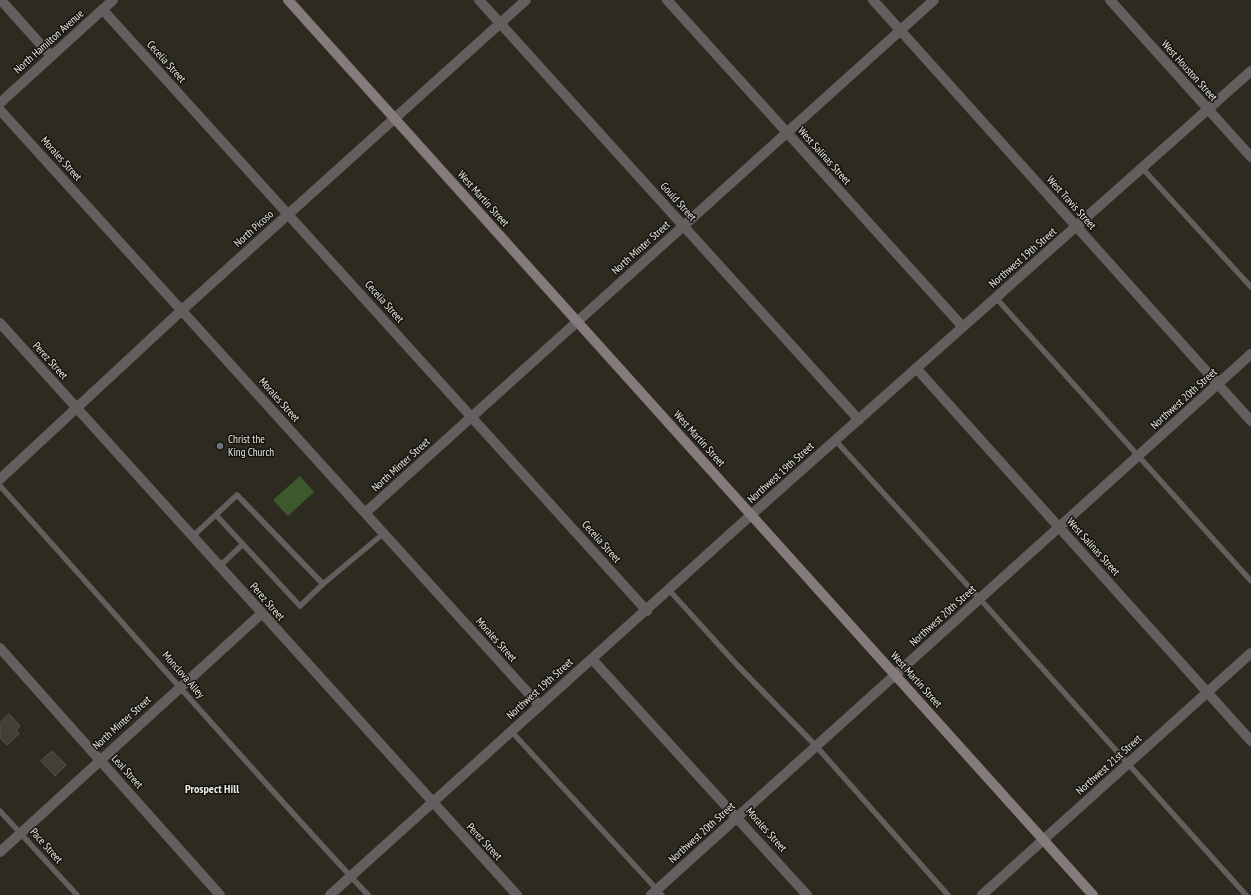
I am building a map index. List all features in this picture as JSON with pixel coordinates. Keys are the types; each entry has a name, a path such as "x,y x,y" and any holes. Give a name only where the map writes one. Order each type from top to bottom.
{"main road":[{"name":"West Martin Street","path":"288,0 1093,895"}],"street":[{"path":"1,0 51,56"},
{"name":"North Hamilton Avenue","path":"0,102 113,0"},
{"name":"Gould Street","path":"479,0 859,420"},
{"name":"North Picoso","path":"0,479 182,310 526,0"},
{"name":"West Salinas Street","path":"667,0 963,327"},
{"name":"West Travis Street","path":"873,0 1251,421"},
{"name":"North Minter Street","path":"365,513 934,0"},
{"name":"West Houston Street","path":"1110,0 1251,157"},
{"name":"Cecelia Street","path":"103,10 647,611"},
{"name":"Northwest 19th Street","path":"330,895 433,804 511,731 647,611 751,515 1143,169 1251,71"},
{"name":"Morales Street","path":"0,110 540,706"},
{"name":"Perez Street","path":"0,323 220,566 261,614 517,895"},
{"name":"Northwest 20th Street","path":"656,893 895,674 1060,528 1251,354"},
{"name":"West Salinas Street","path":"916,368 1251,741"},
{"name":"North Minter Street","path":"0,852 100,759 261,614"},
{"name":"Leal Street","path":"0,648 220,895"},
{"name":"Northwest 21st Street","path":"982,895 1251,653"},
{"name":"Morales Street","path":"592,659 738,817 807,895"}],"lane":[{"path":"1143,169 1251,287"},
{"path":"996,298 1140,455 1251,581"},
{"path":"835,440 1246,895"},
{"name":"Monclova Alley","path":"0,486 126,625 179,687 368,895"},
{"path":"193,536 237,495 323,584"},
{"path":"216,515 300,606 323,584 384,533"},
{"path":"220,566 243,544"},
{"path":"669,590 737,665 816,746 948,895"},
{"path":"511,731 656,893"},
{"name":"Pace Street","path":"0,811 77,895"}],"green space":[{"path":"300,476 314,492 288,516 273,500"}],"building":[{"path":"9,714 20,726 16,731 19,734 7,745 0,738 0,723"},
{"path":"52,751 66,765 55,776 41,761"}],"place":[{"name":"Christ the King Church","path":"220,446"}],"district":[{"name":"Prospect Hill","path":"212,790"}]}
